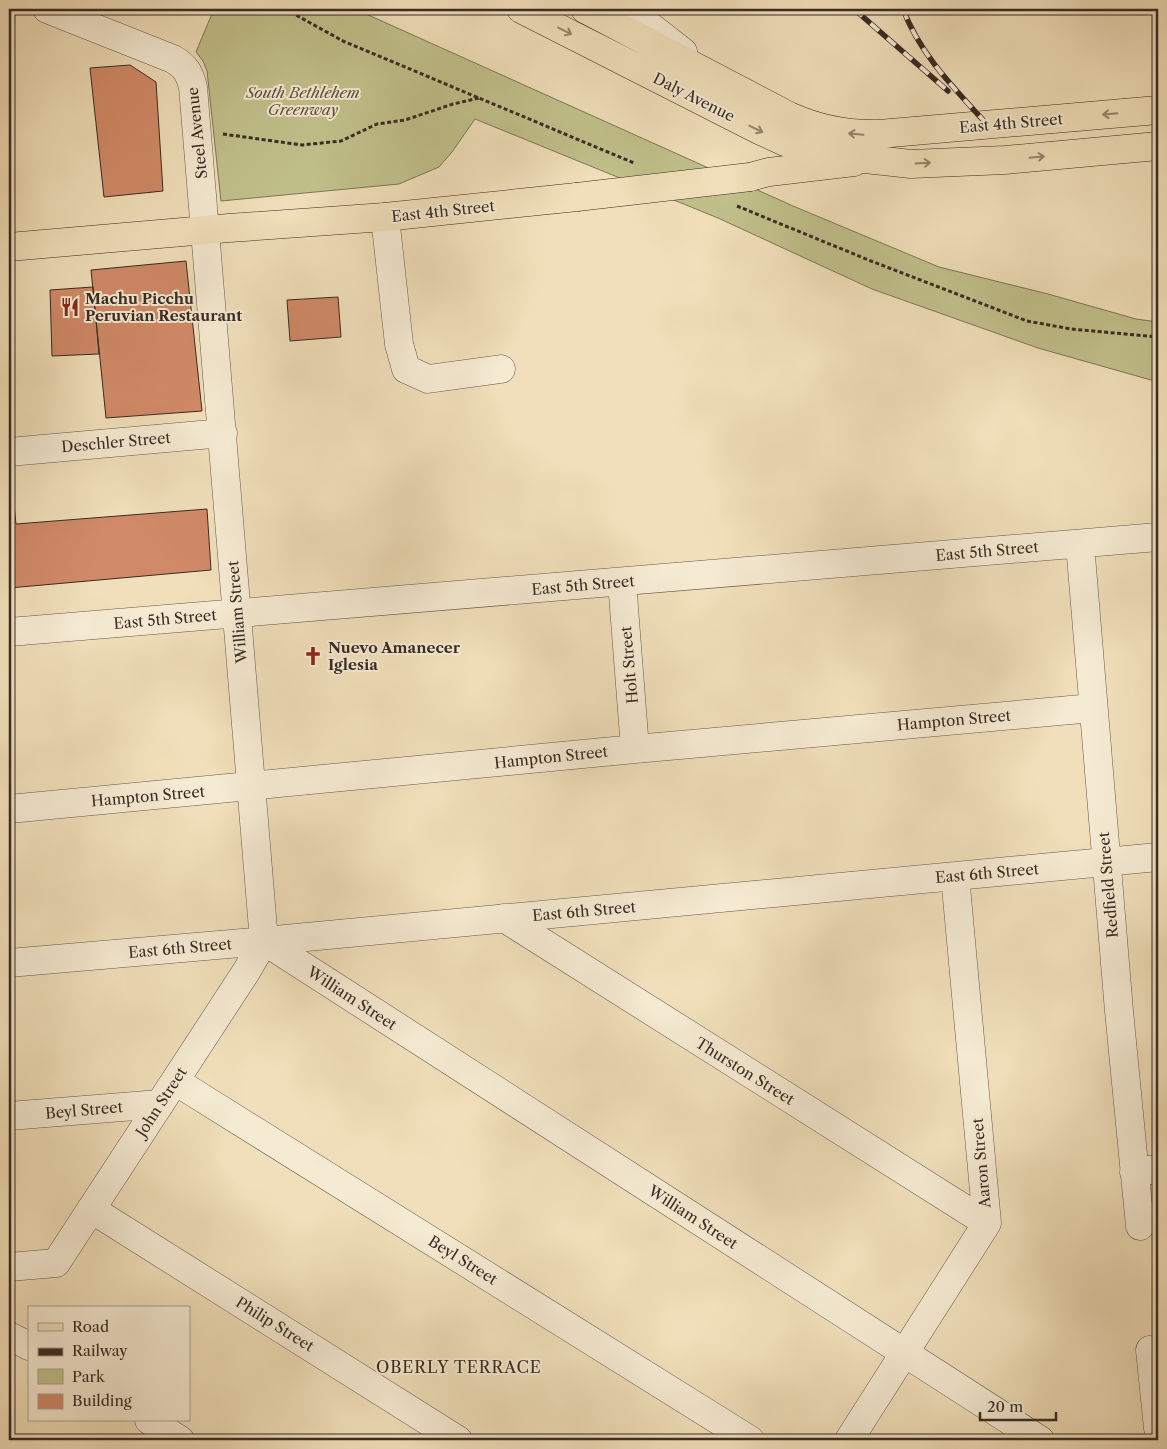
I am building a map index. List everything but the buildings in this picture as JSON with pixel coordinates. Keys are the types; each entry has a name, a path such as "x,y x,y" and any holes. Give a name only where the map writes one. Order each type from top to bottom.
{"main road":[{"name":"Daly Avenue","path":"521,9 785,142 829,155 874,159"},
{"name":"Daly Avenue","path":"585,9 789,116 817,128 865,134 904,132"},
{"name":"East 4th Street","path":"904,132 1158,110"},
{"path":"874,159 904,132"},
{"name":"East 4th Street","path":"9,247 385,217 750,177 769,172 874,159 911,164 1005,160 1158,146"}],"street":[{"name":"Steel Avenue","path":"48,9 173,59 185,66 191,77 193,87 206,230"},
{"path":"628,9 720,80"},
{"path":"385,217 399,344 406,369 428,379 501,369"},
{"name":"William Street","path":"206,230 264,941 1040,1440"},
{"name":"Deschler Street","path":"9,452 223,432"},
{"name":"East 5th Street","path":"9,632 1158,537"},
{"name":"Redfield Street","path":"1080,544 1106,862 1146,1170 1140,1226"},
{"name":"Holt Street","path":"622,582 635,748"},
{"name":"Hampton Street","path":"9,809 635,748 1093,708"},
{"name":"East 6th Street","path":"9,963 264,941 1158,857"},
{"name":"Aaron Street","path":"849,1440 987,1223 955,876"},
{"name":"Thurston Street","path":"504,918 987,1223"},
{"name":"John Street","path":"9,1267 56,1263 246,972 264,941"},
{"name":"Beyl Street","path":"175,1080 750,1440"},
{"name":"Beyl Street","path":"9,1116 160,1104"},
{"name":"Philip Street","path":"91,1208 458,1440"},
{"path":"9,1336 28,1346"},
{"path":"1150,1350 1158,1428"},
{"path":"153,1422 180,1440"}],"path":[{"path":"285,9 343,41 640,165"},
{"path":"197,130 302,145 341,141 378,124 405,120 479,98"},
{"path":"737,206 871,261 1027,321 1071,329 1158,337"}],"green space":[{"name":"South Bethlehem Greenway","path":"214,9 355,9 793,206 939,267 1048,294 1136,319 1158,322 1158,382 1038,348 872,289 718,218 475,119 439,167 399,184 221,201 207,71 203,61 196,52"}],"railway":[{"path":"854,9 948,91"},
{"path":"903,9 918,41 938,69 984,121"}],"place":[{"name":"Machu Picchu Peruvian Restaurant","path":"70,307"},
{"name":"Nuevo Amanecer Iglesia","path":"313,656"}],"district":[{"name":"OBERLY TERRACE","path":"459,1367"}]}
